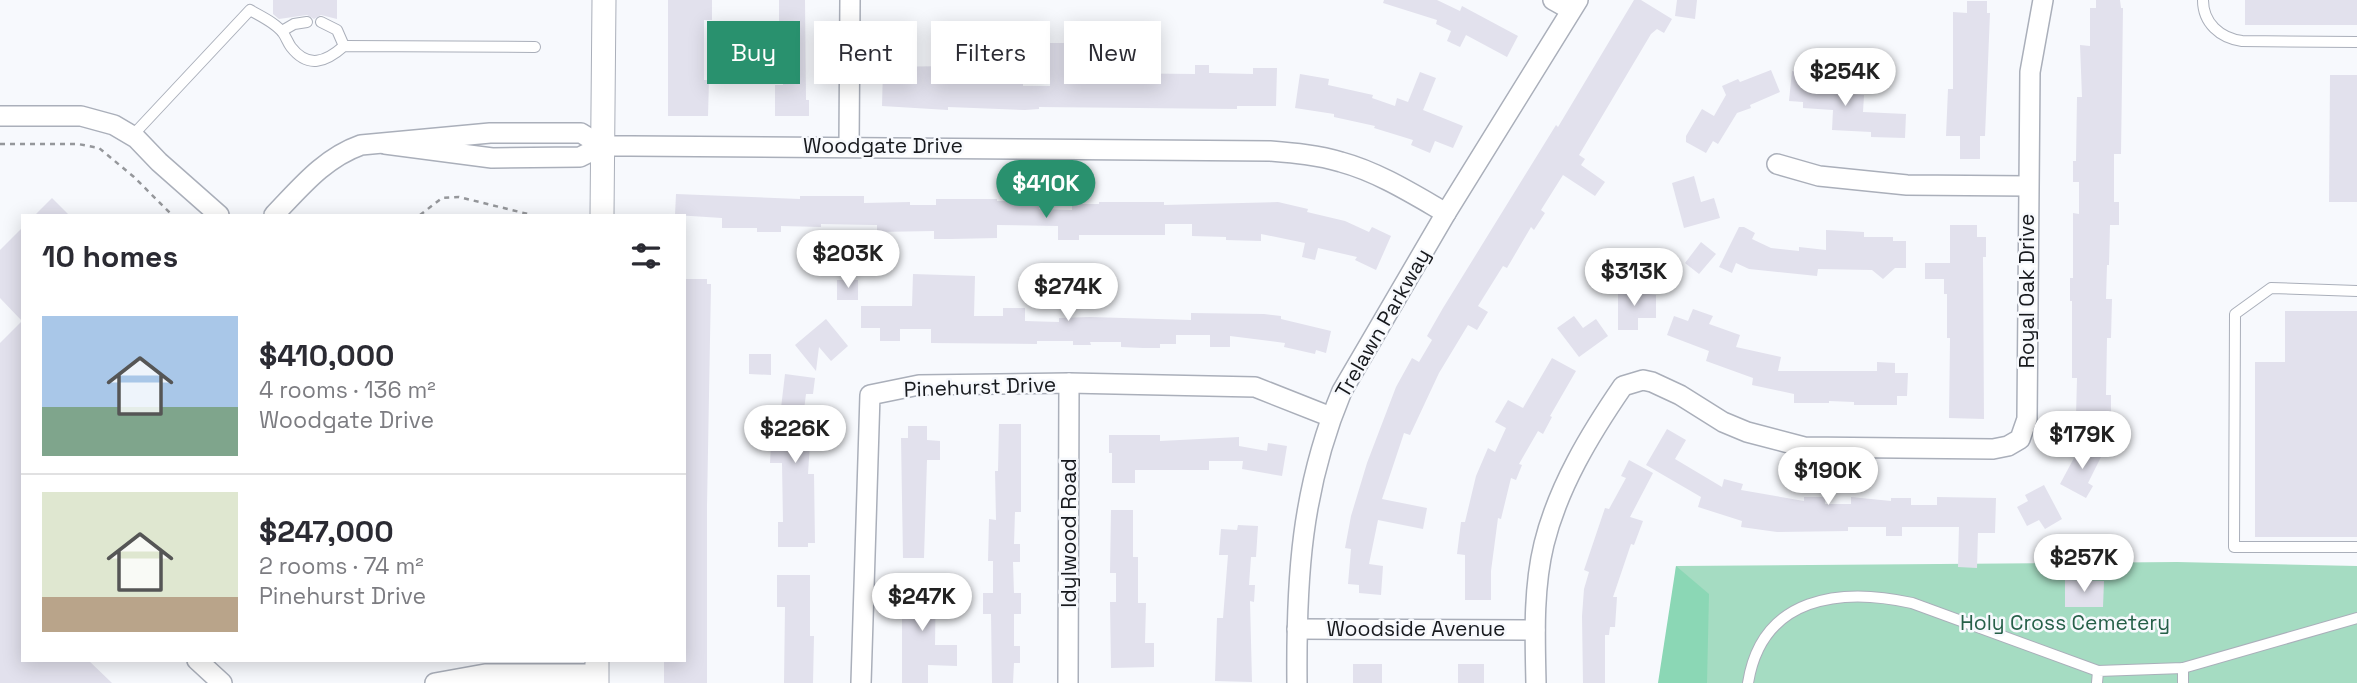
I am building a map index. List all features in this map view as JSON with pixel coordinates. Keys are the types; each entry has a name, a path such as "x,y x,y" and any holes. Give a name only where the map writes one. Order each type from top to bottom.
{"street":[{"path":"602,214 604,0"},
{"path":"849,146 850,0"},
{"path":"1553,0 1574,5"},
{"name":"Royal Oak Drive","path":"1536,683 1536,599 1543,547 1565,484 1623,386 1643,380 1652,382 1680,395 1723,422 1747,432 1804,447 1993,449 2008,446 2021,439 2027,419 2030,72 2043,0"},
{"name":"Trelawn Parkway","path":"1297,683 1300,556 1312,479 1331,417 1342,391 1446,213 1574,5"},
{"path":"0,116 89,118 114,125 132,135 218,214"},
{"path":"275,214 321,166 361,145 490,132 581,133 602,146"},
{"name":"Woodgate Drive","path":"602,146 1246,150 1295,153 1344,163 1446,213"},
{"path":"1777,164 1819,176 1907,185 2028,186"},
{"name":"Pinehurst Drive","path":"861,683 870,395 919,385 1069,383 1255,387 1331,417"},
{"name":"Idylwood Road","path":"1068,683 1069,383"},
{"name":"Woodside Avenue","path":"1297,629 1535,630"},
{"path":"199,662 222,683"},
{"path":"435,683 485,674 597,672"}],"lane":[{"path":"2203,0 2210,23 2219,33 2232,39 2357,42"},
{"path":"132,135 250,10 282,31 289,45 301,58 316,61 331,57 344,46 535,47"},
{"path":"282,31 294,24 307,22"},
{"path":"321,22 337,30 344,46"},
{"path":"2357,290 2271,288 2235,314 2234,520 2234,547 2357,547"},
{"path":"1748,683 1759,650 1785,618 1815,601 1858,595 1912,603 2098,671 2183,668 2357,618"},
{"path":"2183,668 2183,683"},
{"path":"2097,683 2098,671"}],"path":[{"path":"0,144 78,144 99,148 134,177 171,214"},
{"path":"420,214 442,198 459,197 528,214"}],"green space":[{"name":"Holy Cross Cemetery","path":"2177,562 2357,566 2357,683 1669,683 1676,566"},
{"path":"1676,566 1709,594 1707,683 1658,683"}],"building":[{"path":"273,0 337,0 337,19 321,15 314,19 307,15 279,19 273,14"},
{"path":"668,0 712,0 712,20 704,20 704,80 709,84 708,116 668,116"},
{"path":"779,0 805,0 806,100 809,100 809,116 775,116 775,85 800,84 800,21 779,21"},
{"path":"1384,0 1437,0 1460,11 1462,6 1518,36 1507,57 1466,35 1460,47 1447,41 1451,31 1436,24 1437,20 1383,3"},
{"path":"1634,0 1641,0 1672,19 1664,33 1657,29 1651,34 1579,155 1585,159 1581,165 1605,182 1595,196 1563,175 1541,210 1545,213 1534,230 1531,227 1507,268 1503,266 1478,306 1488,312 1477,330 1468,325 1439,373 1410,435 1404,433 1382,499 1427,508 1423,529 1378,520 1369,564 1383,566 1381,595 1359,593 1359,585 1348,584 1351,549 1345,548 1351,516 1367,463 1396,387 1412,358 1419,362 1432,340 1427,336 1443,308 1556,125 1558,127"},
{"path":"1677,0 1697,0 1695,19 1675,16"},
{"path":"2096,0 2120,0 2123,8 2121,154 2114,154 2114,202 2119,202 2119,225 2110,225 2106,299 2112,299 2111,338 2107,338 2106,395 2111,395 2111,422 2101,422 2101,434 2080,433 2081,416 2076,416 2077,378 2072,378 2070,301 2070,278 2073,278 2073,213 2079,214 2079,182 2073,182 2073,161 2076,161 2077,97 2082,97 2080,45 2090,46 2090,8 2096,8"},
{"path":"2245,0 2357,0 2357,25 2245,25"},
{"path":"1967,1 1987,1 1987,13 1990,13 1985,136 1980,136 1980,159 1960,159 1960,136 1946,136 1948,89 1953,89 1953,12 1967,13"},
{"path":"1050,43 1064,43 1064,84 1161,84 1161,74 1195,74 1195,65 1209,65 1209,73 1253,74 1253,68 1277,68 1276,106 1237,106 1237,109 1039,107 1025,110 948,107 948,110 882,106 883,84 917,84 917,66 931,66 931,84 1050,84"},
{"path":"1771,70 1780,92 1737,113 1718,144 1713,141 1706,153 1686,142 1686,136 1702,109 1714,116 1726,95 1722,86"},
{"path":"1792,71 1826,75 1824,92 1864,95 1863,112 1906,114 1905,138 1871,137 1871,132 1832,130 1833,110 1803,108 1803,102 1789,101"},
{"path":"1420,72 1436,78 1423,110 1463,126 1453,148 1435,141 1430,153 1411,145 1413,140 1374,128 1375,126 1334,117 1334,114 1295,108 1300,74 1329,79 1328,85 1373,95 1372,98 1395,106 1397,98 1408,102"},
{"path":"2330,75 2357,75 2357,202 2329,202"},
{"path":"1694,176 1701,202 1714,198 1720,218 1684,228 1672,183"},
{"path":"676,194 800,199 800,196 864,196 864,203 910,202 910,205 936,205 936,199 997,199 1039,204 1039,209 1072,210 1072,204 1099,202 1164,202 1164,205 1278,202 1345,221 1369,232 1372,227 1391,236 1376,270 1355,260 1357,257 1318,248 1315,260 1302,257 1305,243 1261,234 1261,241 1192,236 1192,224 1165,224 1165,235 1079,235 1079,240 1058,240 1058,226 997,225 997,238 934,239 934,231 877,232 877,225 781,226 781,232 757,232 757,228 722,228 722,218 675,214"},
{"path":"52,198 68,214 36,214"},
{"path":"1950,225 1977,225 1977,237 1986,237 1986,257 1983,257 1984,419 1949,418 1950,338 1947,338 1947,294 1944,294 1944,279 1925,279 1925,263 1950,263"},
{"path":"1739,227 1755,233 1752,239 1771,248 1799,251 1799,247 1826,250 1826,230 1864,232 1864,237 1893,237 1893,241 1906,241 1906,268 1895,268 1883,279 1872,270 1818,269 1817,276 1749,269 1736,263 1732,273 1719,267"},
{"path":"21,229 21,320 0,298 0,250"},
{"path":"1701,242 1716,254 1699,274 1685,263"},
{"path":"913,274 975,276 974,316 1003,316 1003,308 1025,308 1025,321 1059,322 1059,318 1191,320 1191,313 1264,314 1281,316 1281,319 1331,331 1326,353 1316,350 1315,354 1284,347 1285,343 1230,336 1230,347 1210,347 1210,335 1176,335 1176,344 1143,348 1121,347 1121,342 1090,342 1091,345 1073,345 1073,341 1037,341 1037,344 931,343 931,329 900,329 900,341 880,341 880,328 861,328 861,306 912,306"},
{"path":"686,279 707,279 707,284 711,284 707,683 664,683 664,662 686,662"},
{"path":"837,280 858,280 858,300 837,300"},
{"path":"1618,286 1634,286 1634,292 1656,295 1656,318 1638,318 1638,330 1618,330"},
{"path":"1693,309 1713,316 1709,324 1740,335 1736,347 1781,357 1778,371 1877,371 1877,362 1895,363 1895,373 1908,373 1907,396 1897,396 1897,405 1854,405 1854,402 1829,401 1794,403 1794,394 1752,385 1753,378 1706,361 1709,351 1667,335 1674,316 1688,321"},
{"path":"2285,311 2357,311 2357,537 2255,537 2255,362 2285,362"},
{"path":"1574,316 1583,328 1596,319 1608,336 1579,357 1557,328"},
{"path":"826,319 848,346 831,361 819,347 816,371 795,345"},
{"path":"21,322 21,662 90,662 112,683 0,683 0,343"},
{"path":"749,354 771,354 771,375 749,374"},
{"path":"1552,358 1576,371 1550,416 1552,417 1543,434 1538,431 1519,464 1522,465 1516,480 1511,478 1501,519 1498,518 1491,571 1491,600 1465,600 1465,555 1457,554 1461,522 1465,522 1476,476 1488,448 1495,452 1506,428 1495,422 1508,400 1523,408"},
{"path":"785,374 815,378 813,394 806,394 802,426 811,427 808,474 814,474 815,543 808,543 808,547 778,547 778,522 783,522 782,463 770,463 772,425 779,425"},
{"path":"999,424 1021,424 1021,512 1015,512 1014,544 1020,544 1020,562 1013,562 1014,593 1021,593 1021,614 1014,614 1014,646 1020,646 1020,663 1014,663 1013,683 992,683 991,614 983,614 983,593 993,593 993,561 988,561 989,519 996,520 995,471 998,471"},
{"path":"908,426 927,426 927,440 940,441 940,460 927,460 924,558 903,558 901,438 908,438"},
{"path":"1667,429 1686,440 1675,459 1722,487 1724,479 1743,484 1741,490 1804,501 1804,497 1825,497 1825,504 1851,504 1851,497 1891,501 1891,498 1911,498 1911,505 1937,505 1937,497 1996,498 1995,533 1978,533 1977,568 1958,567 1959,527 1902,527 1902,536 1886,536 1886,527 1848,527 1848,531 1777,532 1741,527 1742,521 1698,507 1701,497 1646,465"},
{"path":"1109,435 1160,435 1160,441 1239,437 1239,446 1267,451 1268,443 1287,446 1282,476 1242,469 1243,461 1209,461 1209,470 1135,470 1135,483 1112,483"},
{"path":"2080,439 2102,455 2088,483 2093,486 2086,498 2060,484 2074,458 2080,459"},
{"path":"1629,460 1653,473 1630,517 1643,521 1634,545 1631,544 1613,597 1617,597 1615,627 1610,627 1609,635 1605,635 1605,683 1583,683 1582,616 1584,589 1589,572 1584,570 1605,508 1609,509 1626,478 1621,476"},
{"path":"2044,485 2062,519 2045,529 2039,520 2027,526 2017,507 2028,501 2025,495"},
{"path":"1111,510 1133,510 1133,557 1138,557 1138,603 1146,603 1145,643 1154,643 1154,667 1111,668 1110,602 1116,602 1116,573 1110,573"},
{"path":"1238,525 1258,526 1256,557 1251,557 1249,585 1255,585 1254,602 1250,601 1252,682 1215,681 1217,618 1223,618 1228,555 1219,555 1221,529 1237,530"},
{"path":"777,575 810,575 810,636 814,636 813,683 784,683 785,607 777,607"},
{"path":"916,575 936,575 935,645 957,645 957,666 928,665 928,683 902,683 902,592 915,592"},
{"path":"2065,580 2104,581 2103,607 2065,607"},
{"path":"1353,664 1382,664 1382,683 1353,683"},
{"path":"1458,664 1484,664 1484,683 1458,683"}]}
